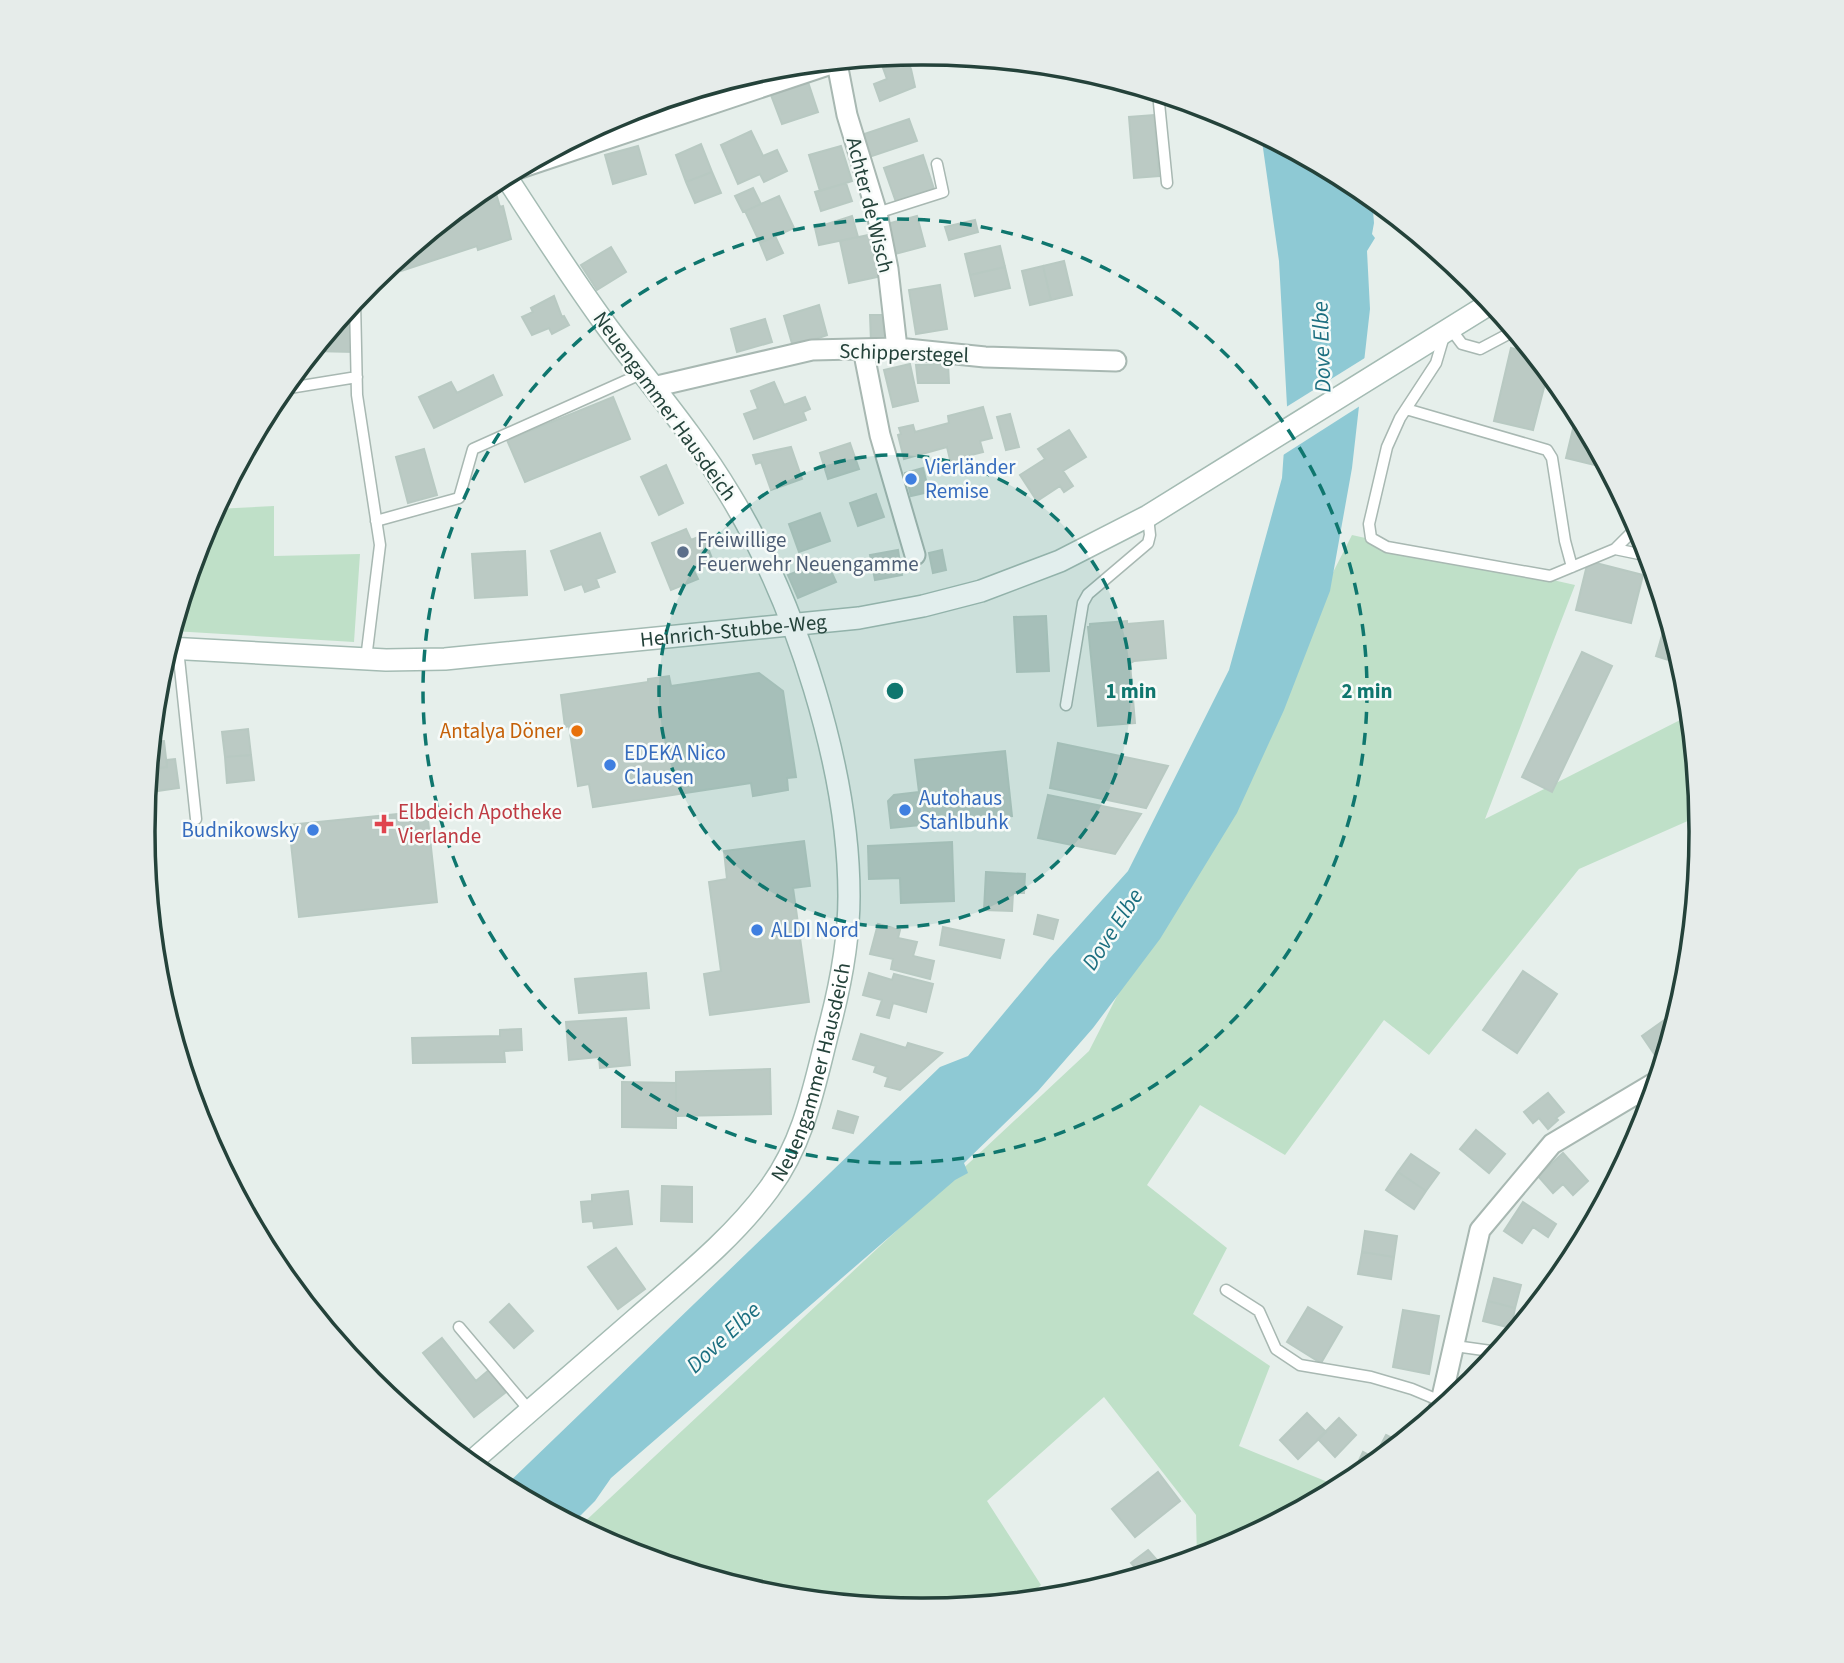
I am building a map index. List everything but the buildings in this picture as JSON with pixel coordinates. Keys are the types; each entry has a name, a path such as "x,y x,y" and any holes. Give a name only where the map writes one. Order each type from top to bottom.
{"street":[{"name":"Achter de Wisch","path":"841,69 847,115 877,213 888,269 897,348"},
{"path":"573,149 770,79"},
{"name":"Neuengammer Hausdeich","path":"478,1457 693,1269 739,1224 770,1188 785,1165 807,1116 839,986 848,929 849,894 843,822 835,774 814,691 792,625 759,546 732,498 599,315 511,184"},
{"name":"Heinrich-Stubbe-Weg","path":"178,648 366,659 472,657 859,618 981,591 1060,561 1148,516 1482,309"},
{"name":"Schipperstegel","path":"648,380 812,351 897,348 985,357 1116,360"},
{"path":"863,349 880,435 915,555"},
{"path":"1445,1392 1480,1230 1552,1144 1644,1089"}],"lane":[{"path":"1159,102 1167,183"},
{"path":"877,213 943,192 937,164"},
{"path":"355,316 357,377 380,545 366,659"},
{"path":"1506,335 1480,349 1462,344 1447,330 1436,363 1406,409 1387,447 1369,524 1371,538 1387,547 1550,576 1615,549 1629,535"},
{"path":"298,387 357,377"},
{"path":"376,521 459,498 473,449 648,380"},
{"path":"1406,409 1548,450 1552,458 1562,529 1572,567"},
{"path":"1066,705 1083,603 1088,594 1148,543 1148,516"},
{"path":"1615,549 1636,553"},
{"path":"175,661 196,819"},
{"path":"1636,1094 1640,1100"},
{"path":"1226,1290 1259,1311 1276,1349 1300,1366 1371,1377 1412,1389 1435,1401"},
{"path":"459,1326 530,1411"},
{"path":"1455,1346 1486,1350"}],"green space":[{"path":"274,506 274,556 360,554 354,642 181,632 196,585 227,508"},
{"path":"1352,535 1575,585 1485,819 1680,720 1689,821 1579,869 1429,1055 1384,1020 1285,1155 1200,1105 1147,1185 1227,1248 1193,1314 1270,1366 1239,1446 1327,1482 1261,1519 1197,1547 1196,1515 1104,1397 987,1501 1041,1585 1036,1590 972,1597 872,1597 772,1584 676,1558 586,1520 1089,1051"}],"water":[{"name":"Dove Elbe","path":"1263,145 1305,167 1373,212 1372,234 1375,238 1367,251 1370,309 1352,468 1330,591 1284,710 1237,813 1160,939 1093,1028 1038,1091 964,1163 968,1173 955,1180 611,1478 595,1501 579,1517 539,1496 512,1479 940,1067 968,1056 1049,959 1128,871 1229,670 1282,478 1287,406 1279,261"}],"pier":[{"path":"1368,356 1363,404 1280,457 1283,409"}],"place":[{"name":"Vierländer Remise","path":"911,479"},
{"name":"Freiwillige Feuerwehr Neuengamme","path":"683,552"},
{"name":"Antalya Döner","path":"577,731"},
{"name":"EDEKA Nico Clausen","path":"610,765"},
{"name":"Autohaus Stahlbuhk","path":"905,810"},
{"name":"Elbdeich Apotheke Vierlande","path":"384,824"},
{"name":"Budnikowsky","path":"313,830"},
{"name":"ALDI Nord","path":"757,930"}]}
